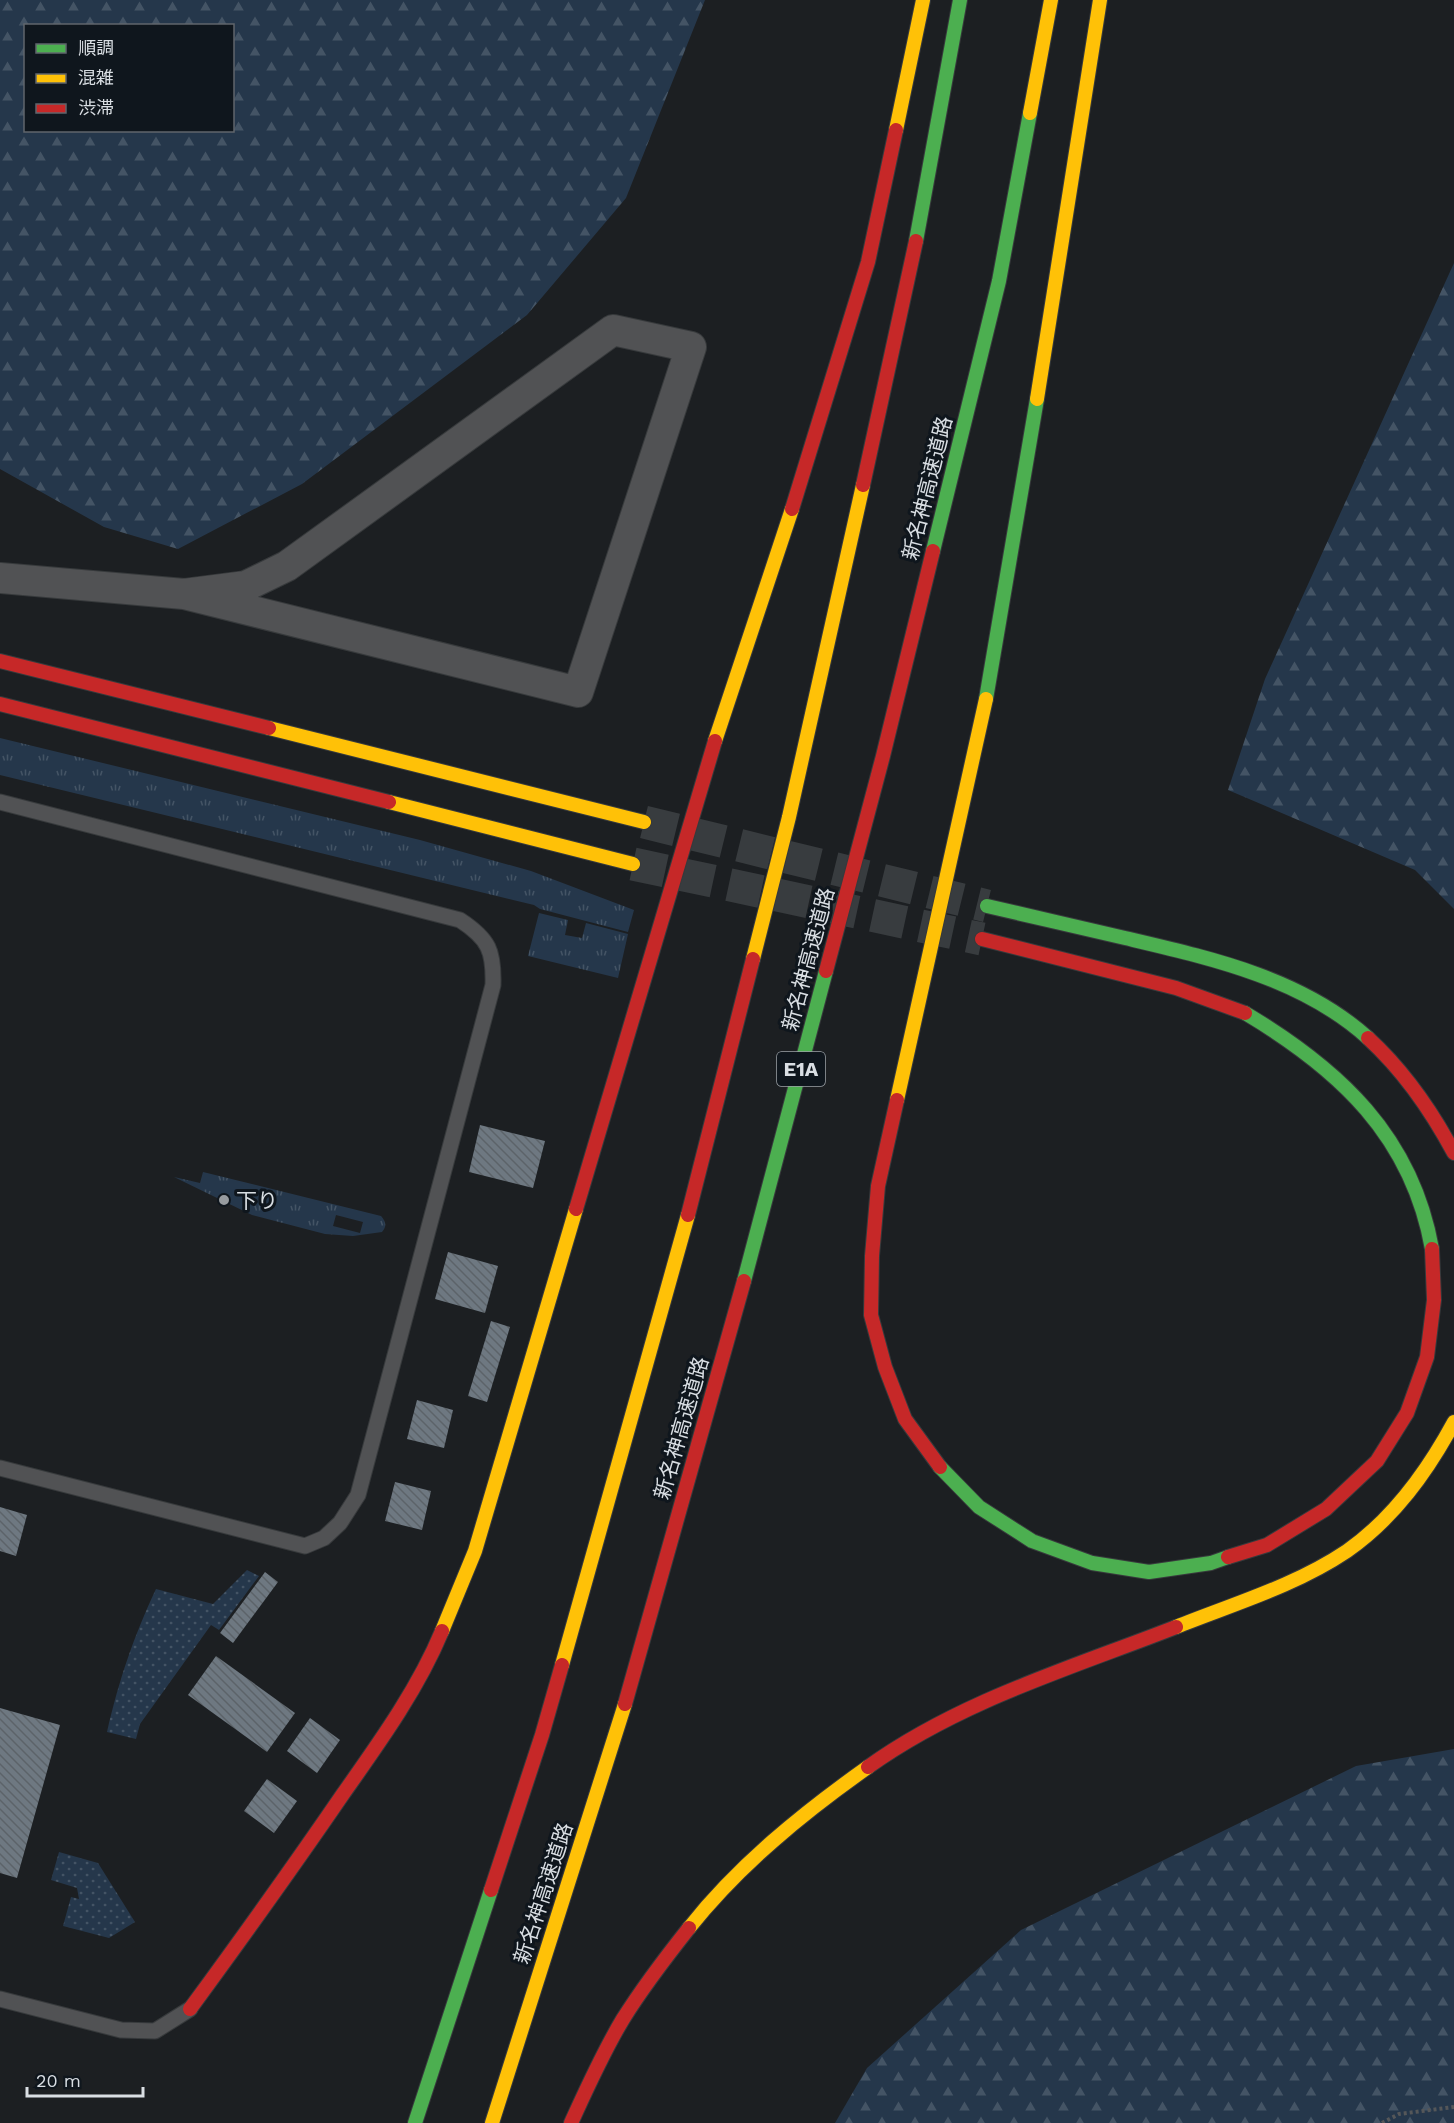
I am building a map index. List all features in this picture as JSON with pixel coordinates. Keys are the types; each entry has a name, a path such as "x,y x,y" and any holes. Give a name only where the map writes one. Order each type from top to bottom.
{"highway":[{"path":"190,2009 284,1882 372,1753 430,1660 475,1551 722,718 789,520 868,262 923,0"},
{"path":"415,2123 542,1735 692,1198 794,794 911,270 960,0"},
{"name":"新名神高速道路","path":"492,2123 627,1698 762,1217 883,756 999,281 1051,0"},
{"path":"982,939 1176,988 1238,1009 1280,1034 1320,1064 1361,1102 1394,1145 1418,1199 1432,1247 1434,1300 1427,1357 1407,1413 1377,1461 1326,1509 1267,1545 1211,1563 1149,1572 1092,1563 1032,1541 979,1507 935,1462 905,1419 885,1367 871,1315 872,1256 878,1186 990,683 1059,267 1100,0"},
{"path":"0,661 644,822"},
{"path":"0,704 633,864"},
{"path":"987,906 1165,947 1232,966 1278,982 1320,1003 1364,1035 1395,1064 1422,1098 1454,1153"},
{"path":"571,2123 602,2056 626,2015 658,1967 694,1920 743,1869 819,1803 868,1767 978,1704 1281,1586 1319,1567 1357,1544 1402,1500 1415,1486 1439,1451 1454,1422"}],"street":[{"path":"0,578 184,594 578,692 691,347 613,330 286,566 246,586 184,594"}],"lane":[{"path":"0,802 460,920 476,930 488,943 494,962 493,985 358,1495 340,1523 324,1538 305,1546 0,1468"},
{"path":"0,1999 121,2030 155,2031 190,2009"}],"path":[{"path":"1382,2123 1399,2114 1454,2107"}],"green space":[{"path":"0,0 705,0 626,198 527,315 302,484 178,549 104,527 0,469"},
{"path":"1454,263 1454,909 1415,870 1228,790 1265,679"},
{"path":"0,738 420,840 531,871 634,910 628,932 540,909 534,905 0,775"},
{"path":"539,913 568,920 565,935 582,938 586,923 628,934 618,978 528,956"},
{"path":"203,1172 381,1216 385,1226 382,1232 353,1236 325,1234 252,1215 174,1177 200,1183","holes":["336,1215 363,1222 360,1233 333,1226"]},
{"path":"247,1570 259,1576 219,1630 211,1625 140,1724 136,1739 107,1732 127,1659 156,1589 213,1604"},
{"path":"1454,1749 1454,2123 835,2123 867,2068 1021,1930 1356,1766"},
{"path":"59,1852 98,1863 135,1922 109,1938 63,1926 71,1897 79,1899 77,1888 51,1880"}],"building":[{"path":"480,1125 545,1141 533,1188 469,1172"},
{"path":"448,1252 498,1266 485,1313 435,1299"},
{"path":"491,1321 510,1327 487,1402 468,1396"},
{"path":"417,1400 453,1410 444,1448 407,1439"},
{"path":"395,1482 431,1491 422,1530 385,1521"},
{"path":"0,1507 27,1515 16,1556 0,1551"},
{"path":"265,1572 278,1582 233,1643 220,1633"},
{"path":"216,1656 295,1713 267,1752 188,1695"},
{"path":"0,1708 60,1725 17,1878 0,1873"},
{"path":"310,1718 340,1740 317,1773 287,1751"},
{"path":"267,1779 297,1801 274,1833 244,1811"}],"tunnel":[{"path":"644,822 987,906"},
{"path":"633,864 982,939"}],"traffic: fast":[{"path":"916,241 960,0"},
{"path":"933,551 999,281 1030,113"},
{"path":"986,699 1037,399"},
{"path":"987,906 1190,954 1254,973 1314,1000 1342,1017 1368,1038"},
{"path":"744,1281 826,971"},
{"path":"1245,1013 1311,1058 1340,1082 1389,1139 1408,1172 1422,1209 1432,1249"},
{"path":"940,1467 979,1507 1032,1541 1092,1563 1149,1572 1211,1563 1228,1557"},
{"path":"415,2123 491,1890"}],"traffic: slow":[{"path":"896,130 923,0"},
{"path":"1030,113 1051,0"},
{"path":"1037,399 1100,0"},
{"path":"753,959 789,817 863,485"},
{"path":"715,741 792,509"},
{"path":"897,1100 986,699"},
{"path":"269,728 644,822"},
{"path":"389,802 633,864"},
{"path":"442,1631 475,1551 576,1209"},
{"path":"562,1665 688,1215"},
{"path":"1176,1627 1285,1584 1347,1551 1380,1524 1408,1493 1454,1422"},
{"path":"492,2123 625,1704"},
{"path":"689,1928 729,1883 773,1841 868,1767"}],"traffic: jam":[{"path":"792,509 868,262 896,130"},
{"path":"863,485 916,241"},
{"path":"826,971 883,756 933,551"},
{"path":"0,661 269,728"},
{"path":"0,704 389,802"},
{"path":"576,1209 715,741"},
{"path":"982,939 1176,988 1245,1013"},
{"path":"688,1215 753,959"},
{"path":"1368,1038 1416,1092 1454,1153"},
{"path":"897,1100 878,1186 872,1256 871,1315 885,1367 905,1419 940,1467"},
{"path":"1228,1557 1267,1545 1326,1509 1377,1461 1407,1413 1427,1357 1434,1300 1432,1249"},
{"path":"625,1704 744,1281"},
{"path":"868,1767 940,1723 978,1705 1176,1627"},
{"path":"190,2009 384,1735 410,1695 442,1631"},
{"path":"491,1890 542,1735 562,1665"},
{"path":"571,2123 623,2019 689,1928"}],"place":[{"name":"下り","path":"224,1200"}]}
